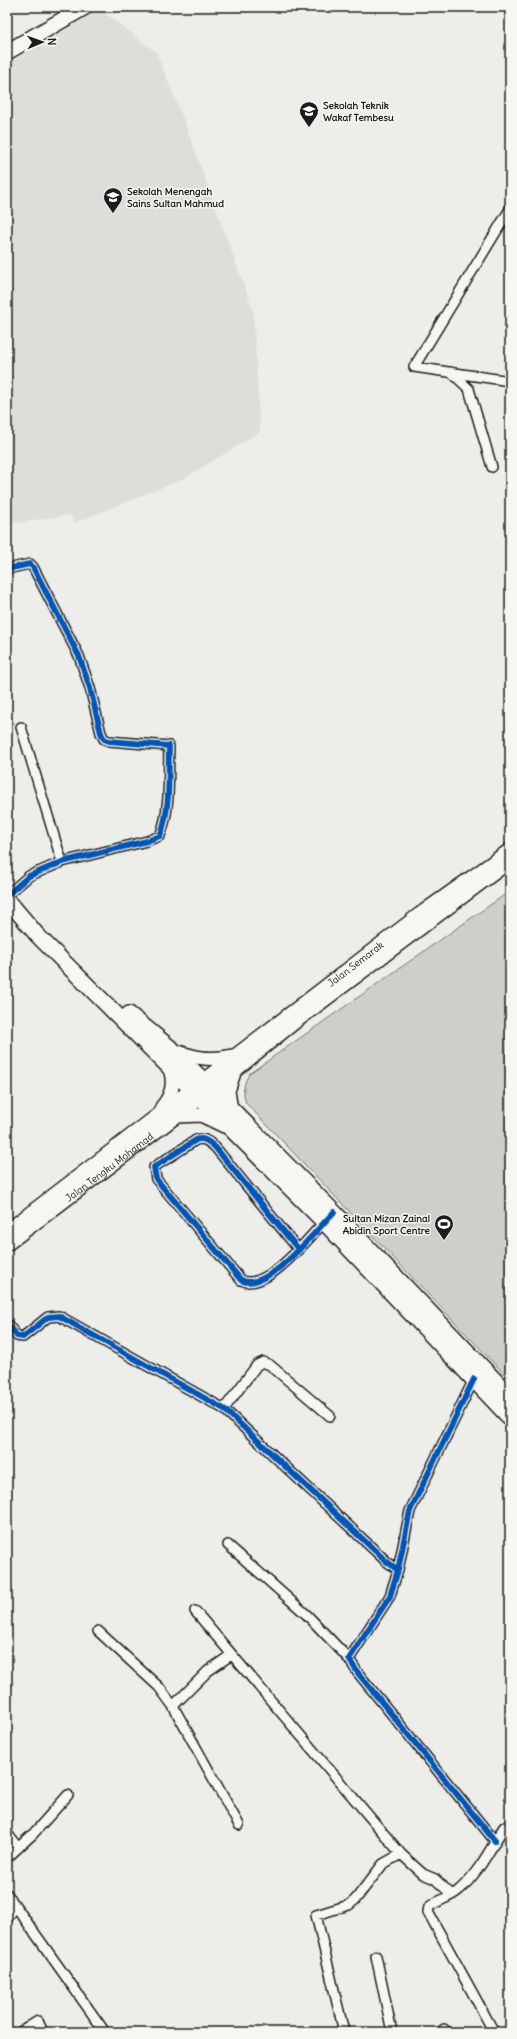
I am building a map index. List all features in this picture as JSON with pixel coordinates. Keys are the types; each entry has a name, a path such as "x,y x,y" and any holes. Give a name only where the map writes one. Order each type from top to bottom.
{"main road":[{"path":"7,52 85,7"},
{"path":"7,45 68,8"},
{"name":"Jalan Semarak","path":"201,1090 234,1056 420,914 510,850"},
{"name":"Jalan Semarak","path":"201,1090 236,1070 294,1022 510,861"},
{"path":"8,899 43,930 109,997 173,1050 201,1090 234,1132 329,1217 510,1396"},
{"path":"8,899 38,936 169,1066 231,1110 510,1418"},
{"path":"173,1050 193,1057 206,1059 234,1056"},
{"path":"151,1121 171,1094 173,1079 169,1066"},
{"path":"231,1110 228,1091 230,1081 236,1070"},
{"name":"Jalan Tengku Mohamad","path":"7,1244 177,1116 201,1090"},
{"name":"Jalan Tengku Mohamad","path":"7,1231 151,1121 201,1090"},
{"path":"177,1116 201,1115 216,1121 234,1132"}],"street":[{"path":"510,210 414,366 510,381"},
{"path":"451,372 469,389 492,467"},
{"path":"7,569 24,564 30,564 33,567 79,656 90,688 101,733 104,739 109,741 169,746 166,809 164,825 160,836 147,841 62,862 30,876 8,899"},
{"path":"22,727 62,862"},
{"path":"299,1250 215,1147 207,1140 196,1140 154,1167 156,1179 246,1283 259,1281 283,1265 299,1250 329,1217"},
{"path":"7,1324 17,1336 23,1337 51,1316 65,1318 224,1409 386,1561 398,1570"},
{"path":"224,1409 257,1365 263,1362 270,1365 330,1416"},
{"path":"349,1659 390,1596 398,1570 410,1511 474,1379"},
{"path":"228,1544 307,1615 349,1659 358,1673 495,1841"},
{"path":"195,1611 401,1854 423,1874 435,1879 452,1895"},
{"path":"98,1631 159,1687 173,1706 239,1825"},
{"path":"173,1706 208,1671 231,1655"},
{"path":"7,1858 33,1834 68,1795"},
{"path":"494,2032 430,1918 429,1907 452,1895 470,1879 504,1827 507,1826 510,1829"},
{"path":"7,1833 18,1848"},
{"path":"344,2032 316,1915 349,1905 355,1900 383,1864 401,1854"},
{"path":"7,1894 105,2032"},
{"path":"7,1919 15,1906"},
{"path":"376,1956 392,2032"},
{"path":"20,2032 38,2021 43,2032"},
{"path":"440,2032 444,2029 446,2032"}],"shaded area":[{"name":"Sekolah Menengah Sains Sultan Mahmud","path":"100,9 156,52 183,118 253,310 260,432 185,478 75,523 70,515 7,524 7,64"},
{"name":"Sultan Mizan Zainal Abidin Sport Centre","path":"510,891 510,1380 246,1103 244,1091 246,1081 250,1073"}],"cycle path":[{"path":"7,569 30,564 33,567 79,656 90,688 101,733 104,739 109,741 169,746 169,780 166,815 160,836 147,841 62,862 29,876 7,895"},
{"path":"299,1250 215,1147 206,1140 196,1140 154,1167 156,1179 241,1280 252,1282 264,1278 277,1269 291,1258 304,1245 334,1212"},
{"path":"7,1324 17,1336 23,1337 48,1317 59,1316 224,1409 386,1561 398,1570"},
{"path":"474,1379 410,1511 398,1570 390,1596 349,1659 358,1673 495,1841"}],"place":[{"name":"Sekolah Teknik Wakaf Tembesu","path":"309,128"},
{"name":"Sekolah Menengah Sains Sultan Mahmud","path":"113,214"},
{"name":"Sultan Mizan Zainal Abidin Sport Centre","path":"444,1241"}]}
